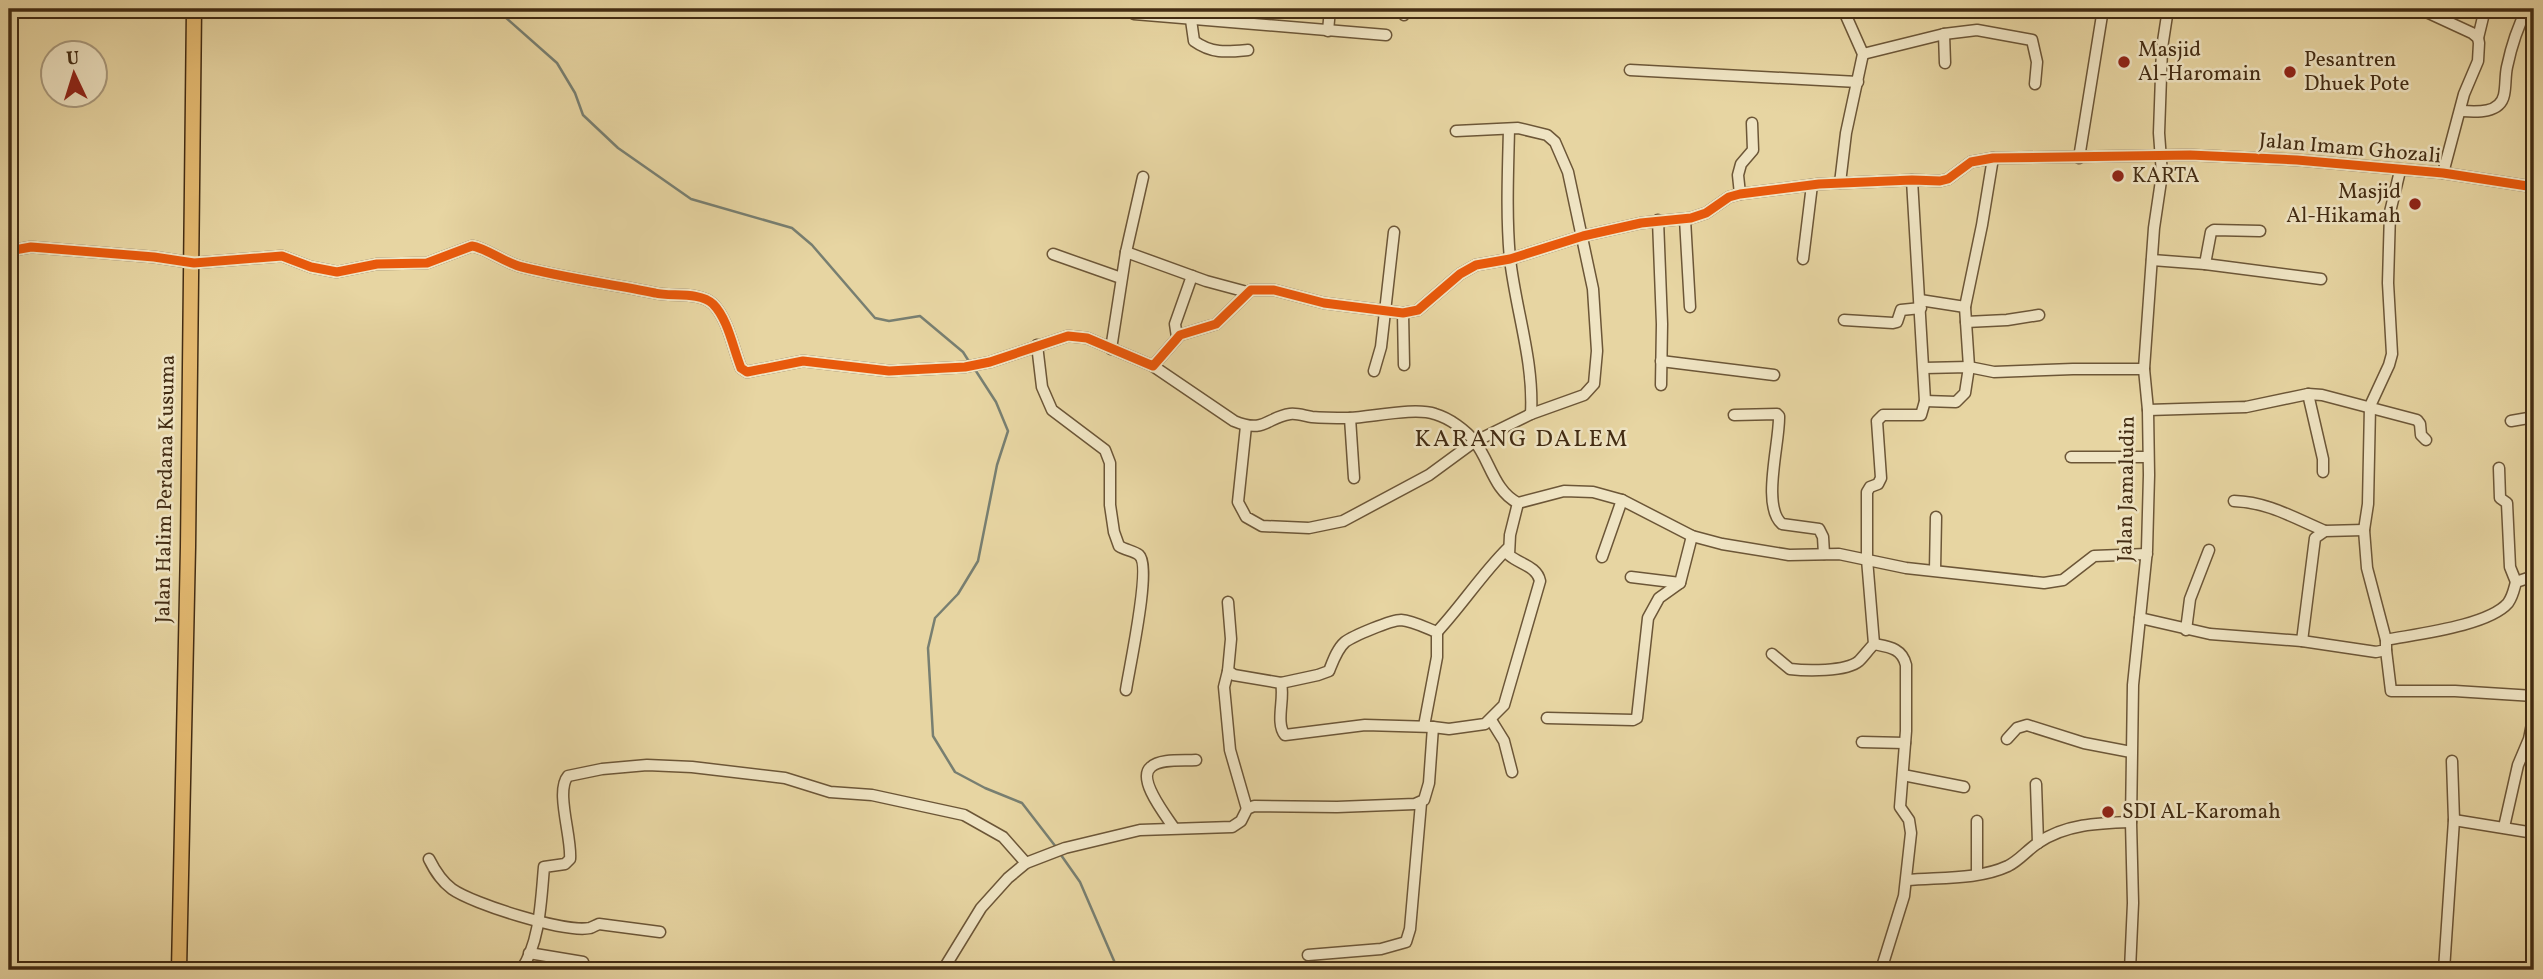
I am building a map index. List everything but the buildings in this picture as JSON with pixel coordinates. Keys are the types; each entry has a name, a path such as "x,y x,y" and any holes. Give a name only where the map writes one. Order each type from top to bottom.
{"main road":[{"name":"Jalan Halim Perdana Kusuma","path":"179,970 194,9"}],"street":[{"path":"1328,32 1330,9"},
{"path":"1840,183 1846,133 1863,54 1843,9"},
{"path":"2078,158 2103,9"},
{"name":"Jalan Jamaludin","path":"2130,970 2133,903 2130,822 2133,685 2147,554 2148,410 2144,369 2162,174 2159,133 2162,48 2168,9"},
{"path":"2420,9 2478,38"},
{"path":"2443,173 2464,94 2478,61 2478,38 2485,9"},
{"path":"2461,111 2488,111 2500,104 2504,98 2510,53 2527,9"},
{"path":"1134,15 1328,32 1386,34"},
{"path":"1191,20 1194,41 1206,50 1224,53 1248,50"},
{"path":"1863,54 1944,34 1977,30 2032,40 2037,62 2035,84"},
{"path":"1944,34 1945,63"},
{"path":"1630,69 1857,82"},
{"path":"1126,252 1247,292 1274,290 1324,303 1403,313 1418,310 1460,274 1476,265 1510,259 1583,236 1658,220 1685,219 1706,213 1729,197 1740,194 1738,175 1741,164 1753,150 1752,123"},
{"path":"1246,426 1238,502 1246,517 1262,526 1309,528 1343,521 1429,475 1475,442 1531,414 1584,395 1594,384 1597,351 1594,302 1583,236 1568,172 1555,142 1547,135 1518,128 1456,131"},
{"path":"1509,129 1510,259 1529,358 1531,414"},
{"name":"Jalan Imam Ghozali","path":"1740,194 1840,183 1940,181 1971,162 1993,158 2161,156 2297,160 2443,173 2534,187"},
{"path":"1925,401 1956,402 1965,393 1969,368 1965,307 1993,158"},
{"path":"2400,171 2390,212 2388,283 2392,354 2370,406 2368,504 2364,530 2367,568 2386,645 2390,691 2455,691 2534,696"},
{"path":"1111,349 1121,278 1143,177"},
{"path":"1772,654 1790,669 1839,668 1859,660 1874,643 1867,559 1867,492 1870,487 1878,484 1881,478 1877,421 1883,415 1922,415 1925,401 1912,180"},
{"path":"1803,259 1812,185"},
{"path":"1685,219 1690,307"},
{"path":"1658,220 1661,385"},
{"path":"2205,264 2211,232 2214,230 2260,231"},
{"path":"1374,371 1381,346 1394,232"},
{"path":"9,251 32,247 191,262 225,262 282,256 321,270 337,272 377,264 427,263 463,248 479,247 497,258 521,267 658,294 696,297 709,301 719,313 741,368 747,372 803,361 889,371 965,367 1061,337 1077,336 1153,366 1234,421 1246,426 1266,424 1289,414 1350,418 1414,412 1433,413 1456,426 1475,442 1508,497 1518,503 1564,491 1579,490 1622,500 1692,536 1723,544 1803,556 1839,554 1906,568 2043,583 2063,580 2094,556 2147,554"},
{"path":"1052,254 1121,278"},
{"path":"2152,260 2321,279"},
{"path":"1177,337 1175,324 1192,276"},
{"path":"1153,366 1177,337 1185,332 1216,324 1247,292"},
{"path":"1844,320 1893,323 1897,322 1901,310 1921,304 1965,307"},
{"path":"1403,313 1404,365"},
{"path":"1966,322 2039,315"},
{"path":"1037,345 1042,387 1052,410 1105,450 1110,463 1110,505 1114,532 1119,546 1140,556 1143,563 1141,601 1126,690"},
{"path":"1661,361 1774,375"},
{"path":"1924,368 1969,368 2006,372 2144,369"},
{"path":"2308,394 2323,459 2323,472"},
{"path":"2148,410 2246,407 2308,394 2370,406 2417,420 2421,435 2426,440"},
{"path":"1734,415 1779,416 1772,488 1775,515 1787,525 1819,529 1824,537 1824,554"},
{"path":"2511,421 2534,416"},
{"path":"1350,418 1354,478"},
{"path":"2071,457 2148,457"},
{"path":"2140,618 2210,634 2302,641 2376,652 2386,645 2462,625 2488,615 2507,604 2513,595 2516,582 2510,567 2507,503 2500,498 2499,468"},
{"path":"1602,557 1622,500"},
{"path":"2234,500 2252,501 2273,507 2325,531"},
{"path":"1308,955 1381,949 1406,943 1410,929 1421,803 1427,796 1429,783 1429,727 1437,632 1461,607 1490,566 1507,549 1518,503"},
{"path":"1935,570 1936,517"},
{"path":"2302,641 2314,543 2318,534 2325,531 2364,530"},
{"path":"1547,718 1637,718 1648,618 1659,598 1680,583 1692,536"},
{"path":"1281,682 1281,730 1285,735 1365,725 1469,727 1485,724 1504,705 1540,581 1539,575 1533,569 1509,555 1507,549"},
{"path":"2186,630 2190,599 2209,550"},
{"path":"2516,582 2534,576"},
{"path":"1631,577 1680,583"},
{"path":"943,970 981,908 1008,878 1026,863 1060,850 1140,830 1232,827 1241,821 1247,808 1230,750 1224,687 1231,639 1228,602"},
{"path":"1228,671 1234,675 1281,682 1318,675 1329,670 1345,642 1390,621 1401,620 1437,632"},
{"path":"1874,643 1898,650 1904,657 1905,743 1900,807 1911,824 1907,880 1900,915 1881,970"},
{"path":"2504,827 2518,765 2529,740 2534,714"},
{"path":"1491,720 1504,741 1513,772"},
{"path":"2007,738 2017,728 2027,725 2084,743 2131,752"},
{"path":"1862,742 1905,743"},
{"path":"1174,828 1151,794 1148,772 1151,767 1161,763 1196,760"},
{"path":"2444,970 2454,820 2452,761"},
{"path":"521,970 538,921 544,867 565,864 570,859 569,828 562,793 565,779 575,774 647,765 703,768 785,778 830,792 872,795 964,815 993,830 1014,848 1026,863"},
{"path":"1903,775 1964,787"},
{"path":"2036,784 2038,843"},
{"path":"1247,808 1268,805 1337,807 1421,803"},
{"path":"2454,820 2534,833"},
{"path":"1977,874 1978,821"},
{"path":"1907,880 1977,874 2008,866 2038,843 2090,823 2130,822"},
{"path":"429,859 438,875 455,892 481,904 538,921 590,928 599,923 660,932"},
{"path":"529,953 583,962"}],"waterway":[{"path":"496,9 557,63 575,93 583,115 618,148 691,199 792,228 812,245 875,318 889,321 920,316 963,352 970,363"},
{"path":"974,368 996,402 1008,431 997,465 978,561 958,594 935,618 928,648 933,736 955,772 1022,803 1056,847"},
{"path":"1061,855 1080,882 1118,970"}],"cycle path":[{"path":"9,251 31,247 194,263 282,256 311,267 337,272 377,264 427,263 472,246 516,265 538,271 707,300 723,318 741,368 747,372 803,361 889,371 965,367 990,362 1068,336 1087,338 1153,366 1180,335 1216,324 1251,290 1274,290 1324,303 1403,313 1418,310 1460,274 1476,265 1510,259 1583,236 1641,223 1691,218 1706,213 1729,197 1740,194 1819,184 1940,181 1948,179 1971,162 1993,158 2190,155 2297,160 2443,173 2534,187"}],"place":[{"name":"Masjid Al-Haromain","path":"2124,62"},
{"name":"Pesantren Dhuek Pote","path":"2290,72"},
{"name":"KARTA","path":"2118,176"},
{"name":"Masjid Al-Hikamah","path":"2415,204"},
{"name":"SDI AL-Karomah","path":"2108,812"}],"district":[{"name":"KARANG DALEM","path":"1522,440"}]}
